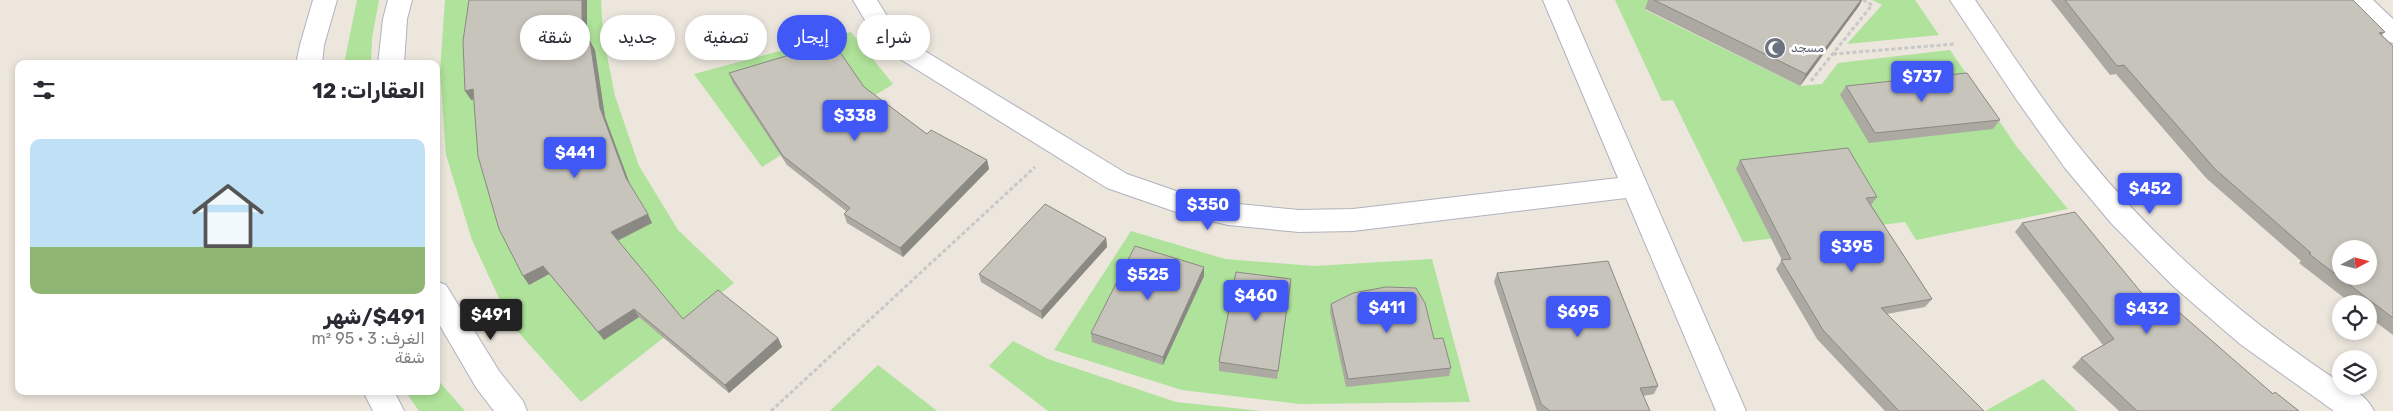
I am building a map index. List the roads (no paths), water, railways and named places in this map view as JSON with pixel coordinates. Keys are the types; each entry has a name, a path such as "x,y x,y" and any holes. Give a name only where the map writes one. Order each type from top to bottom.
{"street":[{"path":"310,60 312,44 325,0"},
{"path":"391,60 394,18 400,0"},
{"path":"865,0 885,32 901,48 1117,180 1156,196 1225,213 1284,221 1367,220 1635,186"},
{"path":"1555,0 1731,411"},
{"path":"1962,0 2061,143 2127,222 2217,306 2277,354 2359,411"},
{"path":"2359,0 2393,34"},
{"path":"440,300 488,380 512,411"},
{"path":"380,395 389,411"}],"place":[{"name":"مسجد","path":"1775,48"}]}
